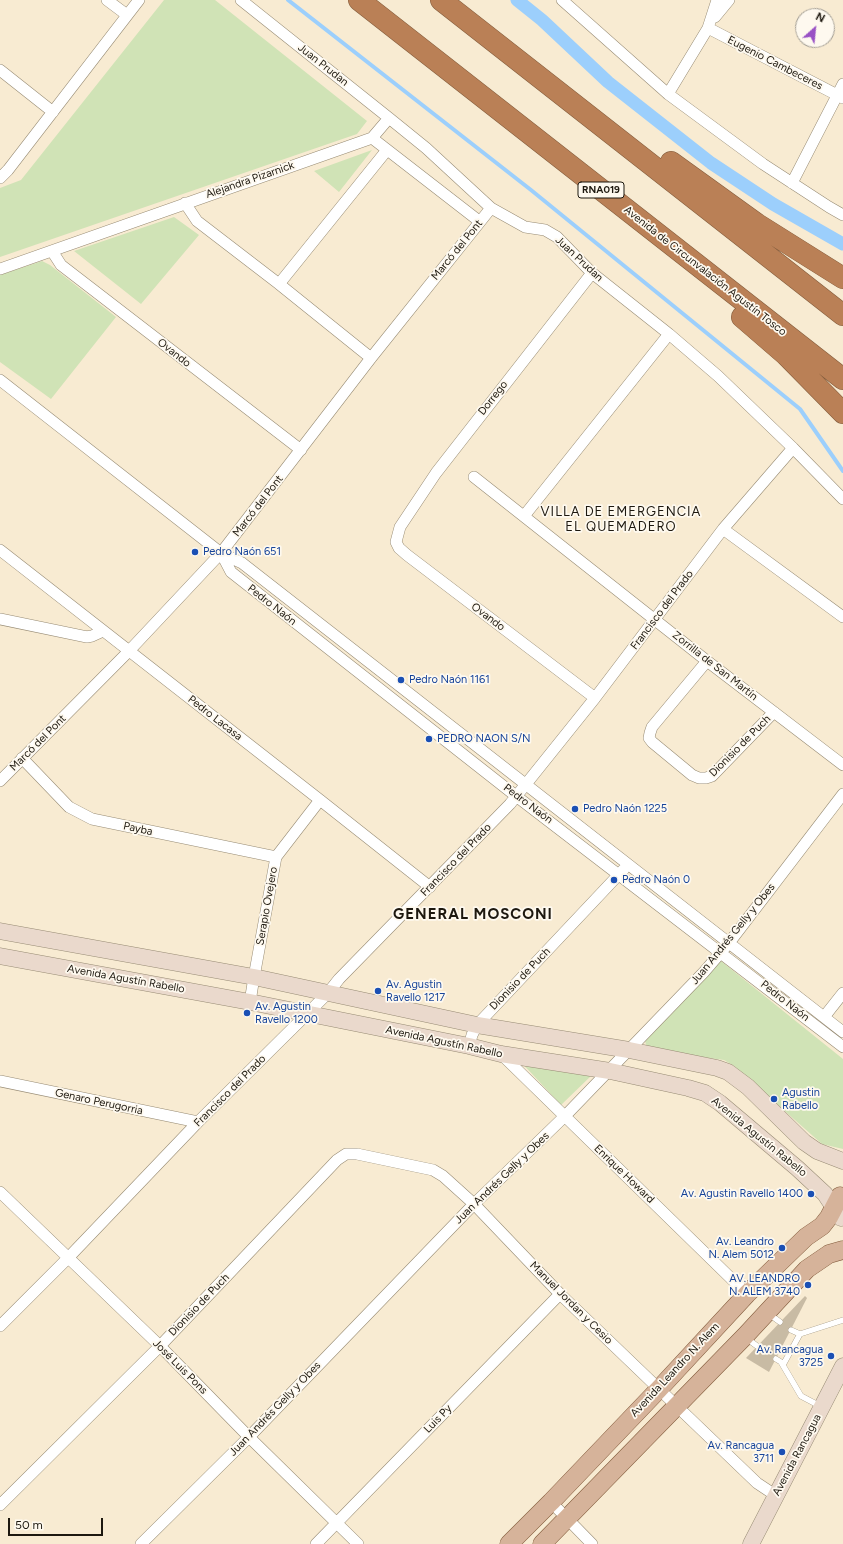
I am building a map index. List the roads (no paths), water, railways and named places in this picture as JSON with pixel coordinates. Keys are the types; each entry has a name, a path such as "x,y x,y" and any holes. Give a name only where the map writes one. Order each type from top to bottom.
{"highway":[{"name":"Avenida de Circunvalación Agustín Tosco","path":"360,0 843,379"},
{"path":"441,0 843,315"},
{"path":"552,87 635,135 690,177 757,224 843,278"},
{"path":"684,255 743,318 786,355 843,413"}],"main road":[{"path":"0,931 254,977 476,1025 629,1050 705,1065 728,1072 748,1087 804,1142 817,1151 843,1161"},
{"name":"Avenida Agustín Rabello","path":"0,956 250,1002 502,1054 610,1071 688,1088 705,1094 720,1103 840,1206"},
{"name":"Avenida Leandro N. Alem","path":"509,1544 551,1502 747,1294 806,1238 822,1226 840,1206"},
{"path":"542,1544 677,1406 751,1341 774,1318 807,1269 829,1254 843,1250"},
{"name":"Avenida Rancagua","path":"751,1544 843,1366"}],"street":[{"path":"107,0 127,15"},
{"path":"0,178 8,170 53,112 138,0"},
{"name":"Juan Prudan","path":"241,0 426,148 491,208 525,227 545,230 557,237 592,273 669,334 718,376 794,448 843,499"},
{"path":"562,0 666,92 792,183 843,215"},
{"path":"709,25 717,0"},
{"path":"666,92 709,25 729,0"},
{"name":"Eugenio Cambeceres","path":"709,25 840,96"},
{"path":"0,70 53,112"},
{"path":"792,183 840,96 843,84"},
{"path":"389,118 372,138 479,221"},
{"name":"Alejandra Pizarnick","path":"0,269 372,138"},
{"path":"279,284 386,150"},
{"path":"185,203 197,221 279,284 371,358"},
{"name":"Marcó del Pont","path":"0,782 129,651 221,553 371,358 479,221 491,208"},
{"name":"Ovando","path":"52,251 61,265 301,450"},
{"name":"Dorrego","path":"400,527 454,449 592,273"},
{"path":"524,516 669,334"},
{"name":"Pedro Naón","path":"0,380 221,553 242,563 843,1032"},
{"name":"Francisco del Prado","path":"0,1326 68,1258 198,1122 328,993 339,979 430,887 516,796 595,698 723,529 794,448"},
{"name":"Zorrilla de San Martín","path":"474,478 707,661 843,765"},
{"name":"Ovando","path":"400,527 396,542 399,548 595,698"},
{"path":"723,529 843,617"},
{"name":"Pedro Lacasa","path":"0,550 430,887"},
{"name":"Pedro Naón","path":"221,553 231,572 516,796 620,874 843,1047"},
{"path":"0,619 87,637 103,631"},
{"name":"Dionisio de Puch","path":"707,661 652,727 650,733 652,742 692,775 699,778 712,776 774,712"},
{"name":"Payba","path":"22,758 70,808 92,819 276,857"},
{"name":"Juan Andrés Gelly y Obes","path":"141,1544 249,1437 474,1204 610,1071 618,1060 704,972 729,943 843,794"},
{"name":"Serapio Ovejero","path":"250,1002 276,857 320,800"},
{"name":"Dionisio de Puch","path":"469,1046 476,1025 628,864"},
{"path":"824,1017 843,993"},
{"name":"Enrique Howard","path":"502,1054 747,1294"},
{"name":"Genaro Perugorria","path":"0,1081 198,1122"},
{"name":"Dionisio de Puch","path":"0,1505 160,1346 337,1160 346,1154"},
{"name":"Manuel Jordan y Cesio","path":"346,1154 357,1154 433,1170 443,1176 474,1204 560,1294 757,1483 775,1496"},
{"name":"José Luis Pons","path":"0,1192 160,1346 249,1437 358,1544"},
{"name":"Luis Py","path":"316,1544 560,1294"},
{"path":"551,1502 592,1544"}],"lane":[{"path":"791,1330 800,1334 843,1320"},
{"path":"783,1365 800,1334"},
{"path":"776,1359 783,1365 801,1396 822,1407"}],"waterway":[{"path":"288,0 531,190 800,409 843,471"},
{"path":"517,0 542,20 608,82 711,163 773,204 843,244"}],"place":[{"name":"Pedro Naón 651","path":"195,552"},
{"name":"Pedro Naón 1161","path":"401,680"},
{"name":"PEDRO NAON S/N","path":"429,739"},
{"name":"Pedro Naón 1225","path":"575,809"},
{"name":"Pedro Naón 0","path":"614,880"},
{"name":"Av. Agustin Ravello 1217","path":"378,991"},
{"name":"Av. Agustin Ravello 1200","path":"247,1013"},
{"name":"Agustin Rabello","path":"774,1099"},
{"name":"Av. Agustin Ravello 1400","path":"811,1194"},
{"name":"Av. Leandro N. Alem 5012","path":"782,1248"},
{"name":"AV. LEANDRO N. ALEM 3740","path":"808,1285"},
{"name":"Av. Rancagua 3725","path":"831,1356"},
{"name":"Av. Rancagua 3711","path":"782,1452"}],"district":[{"name":"VILLA DE EMERGENCIA EL QUEMADERO","path":"621,520"},
{"name":"GENERAL MOSCONI","path":"473,915"}]}
